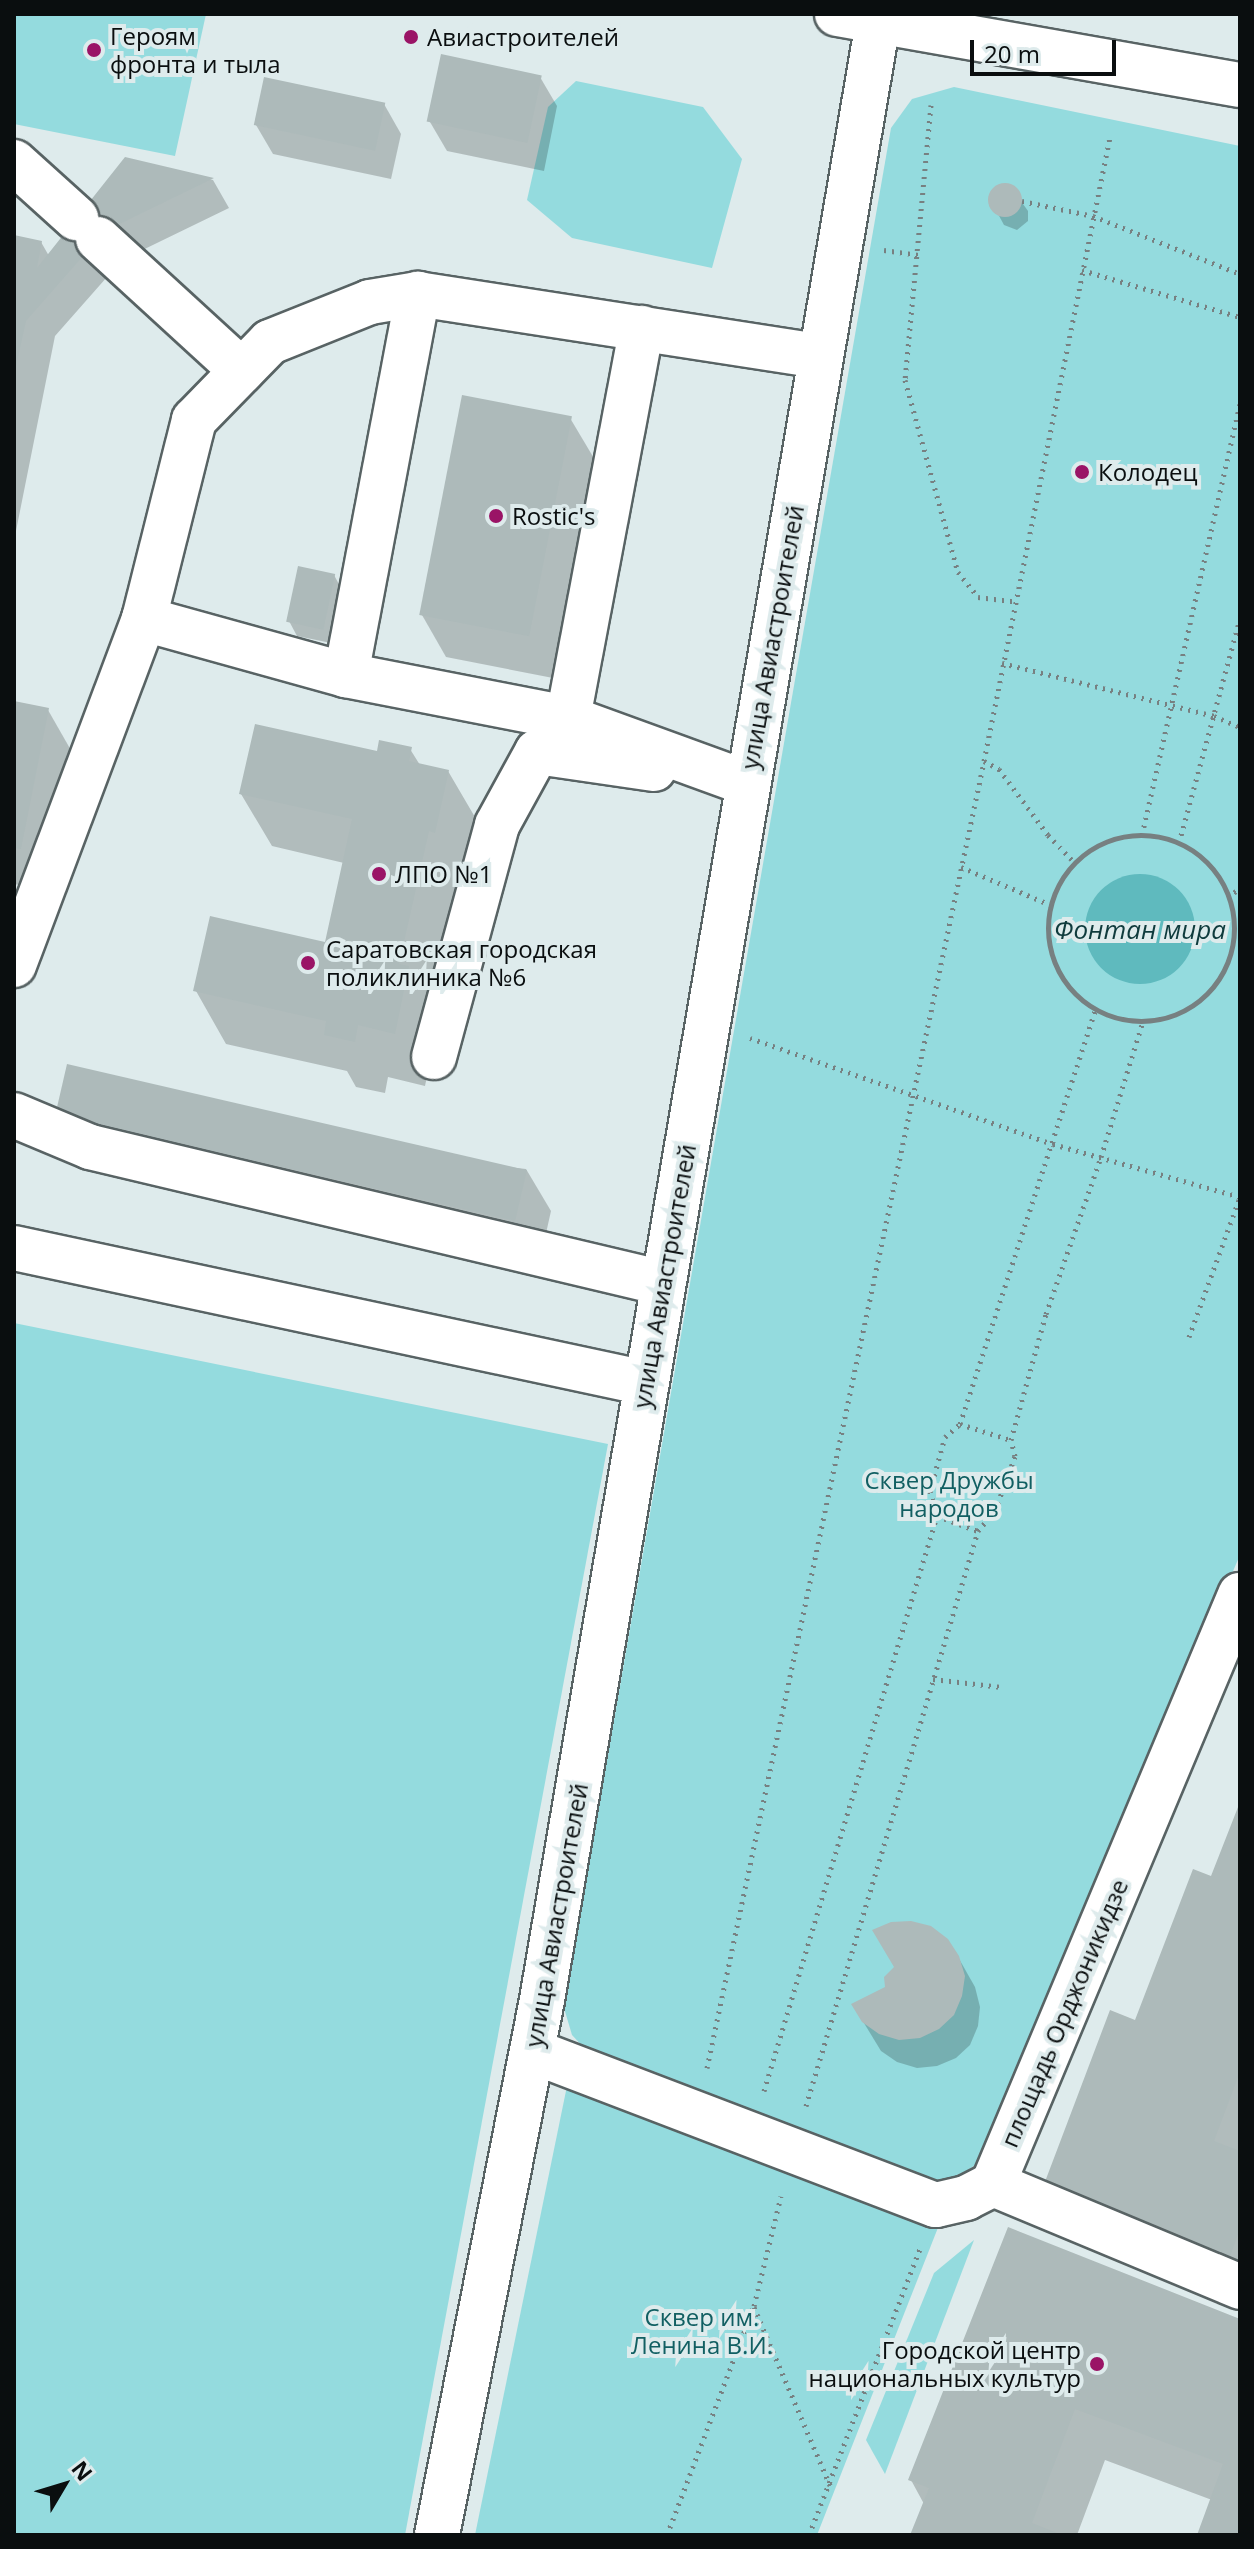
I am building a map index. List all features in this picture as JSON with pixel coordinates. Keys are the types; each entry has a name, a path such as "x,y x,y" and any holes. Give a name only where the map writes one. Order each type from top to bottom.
{"main road":[{"path":"865,16 1240,85"},
{"name":"улица Авиастроителей","path":"437,2535 532,2051 663,1283 820,356 865,16"},
{"path":"14,162 242,371"},
{"path":"14,965 144,619 194,420 270,342 370,302 418,294 820,356"},
{"path":"346,675 418,294"},
{"path":"568,718 642,328"},
{"path":"144,619 346,675 568,718 747,783"},
{"path":"434,1057 497,825 537,752 747,783"},
{"path":"14,1115 90,1147 663,1283"},
{"path":"14,1248 646,1383"},
{"name":"площадь Орджоникидзе","path":"993,2184 1223,1682 1240,1595"},
{"path":"532,2051 693,2115 936,2205 966,2198 993,2184 1240,2287"}],"path":[{"path":"931,105 905,380 958,572 978,597 1013,601"},
{"path":"693,2115 707,2069 984,761 1013,601 1110,137"},
{"path":"1022,201 1093,216 1240,274"},
{"path":"1082,270 1240,317"},
{"path":"1142,835 1240,404"},
{"path":"1179,843 1240,619"},
{"path":"1002,663 1214,716 1240,727"},
{"path":"984,761 999,769 1048,835 1074,862"},
{"path":"1142,835 1179,843 1205,860 1224,885 1234,915 1233,946 1221,975 1201,999 1174,1015 1143,1021 1119,1018 1096,1009 1076,995 1061,976 1050,941 1051,905 1060,882 1074,862 1094,847 1118,837 1142,835"},
{"path":"961,867 1051,905"},
{"path":"1227,896 1240,889"},
{"path":"768,2101 764,2090 937,1516 930,1491 945,1437 960,1424 1096,1009"},
{"path":"805,2107 978,1531 995,1511 1015,1456 1011,1440 1046,1314 1101,1157 1143,1021"},
{"path":"749,1038 1053,1144 1240,1197 1189,1337"},
{"path":"960,1424 1011,1440"},
{"path":"937,1516 978,1531"},
{"path":"933,1679 1002,1687"},
{"path":"667,2535 754,2306 791,2152"},
{"path":"809,2535 831,2486 936,2205"},
{"path":"754,2306 831,2486"}],"green space":[{"path":"14,14 206,14 175,156 14,124"},
{"path":"576,81 703,107 742,159 712,268 572,238 527,200 548,107"},
{"name":"Сквер Дружбы народов","path":"954,87 1240,146 1240,1555 975,2165 951,2182 921,2184 599,2064 572,2035 564,2008 891,128 912,99"},
{"path":"14,1323 608,1444 405,2535 14,2535"},
{"name":"Сквер им. Ленина В.И.","path":"567,2086 941,2220 817,2535 475,2535"},
{"path":"974,2240 885,2474 866,2440 934,2273"}],"water":[{"name":"Фонтан мира","path":"1140,874 1161,878 1179,890 1191,908 1195,929 1191,950 1179,968 1161,980 1140,984 1119,980 1101,968 1089,950 1085,929 1089,908 1101,890 1119,878"}],"building":[{"path":"441,54 542,75 527,143 427,121"},
{"path":"264,77 385,103 375,151 254,125"},
{"path":"125,157 214,178 105,231 26,321 14,375 14,235 42,241 37,268"},
{"path":"1005,183 1017,188 1022,200 1017,212 1005,217 993,212 988,200 993,188"},
{"name":"Rostic's","path":"462,395 572,416 529,636 419,615"},
{"path":"298,566 335,574 323,630 286,622"},
{"path":"14,701 49,708 21,849 14,848"},
{"name":"ЛПО №1","path":"255,724 377,751 379,740 412,747 409,761 449,770 435,833 429,831 399,964 409,966 395,1034 358,1025 355,1042 324,1035 326,1021 193,991 210,916 325,942 352,819 239,794"},
{"path":"67,1064 527,1170 515,1221 55,1115"},
{"path":"1240,1802 1240,2072 1214,2141 1240,2151 1240,2229 1229,2259 1043,2187 1110,2010 1135,2020 1193,1869 1211,1876"},
{"path":"911,1921 931,1926 948,1939 959,1956 965,1976 962,1996 954,2015 939,2029 920,2038 899,2040 879,2034 862,2022 851,2004 885,1987 884,1977 894,1967 872,1930 891,1922"},
{"name":"Городской центр национальных культур","path":"1008,2227 1240,2319 1240,2535 1197,2535 1223,2464 1075,2409 1032,2523 1062,2535 910,2535 929,2488 908,2480"}],"place":[{"name":"Авиастроителей","path":"411,37"},
{"name":"Героям фронта и тыла","path":"94,50"},
{"name":"Колодец","path":"1082,472"},
{"name":"Rostic's","path":"496,516"},
{"name":"ЛПО №1","path":"379,874"},
{"name":"Саратовская городская поликлиника №6","path":"308,963"},
{"name":"Городской центр национальных культур","path":"1097,2364"}]}
